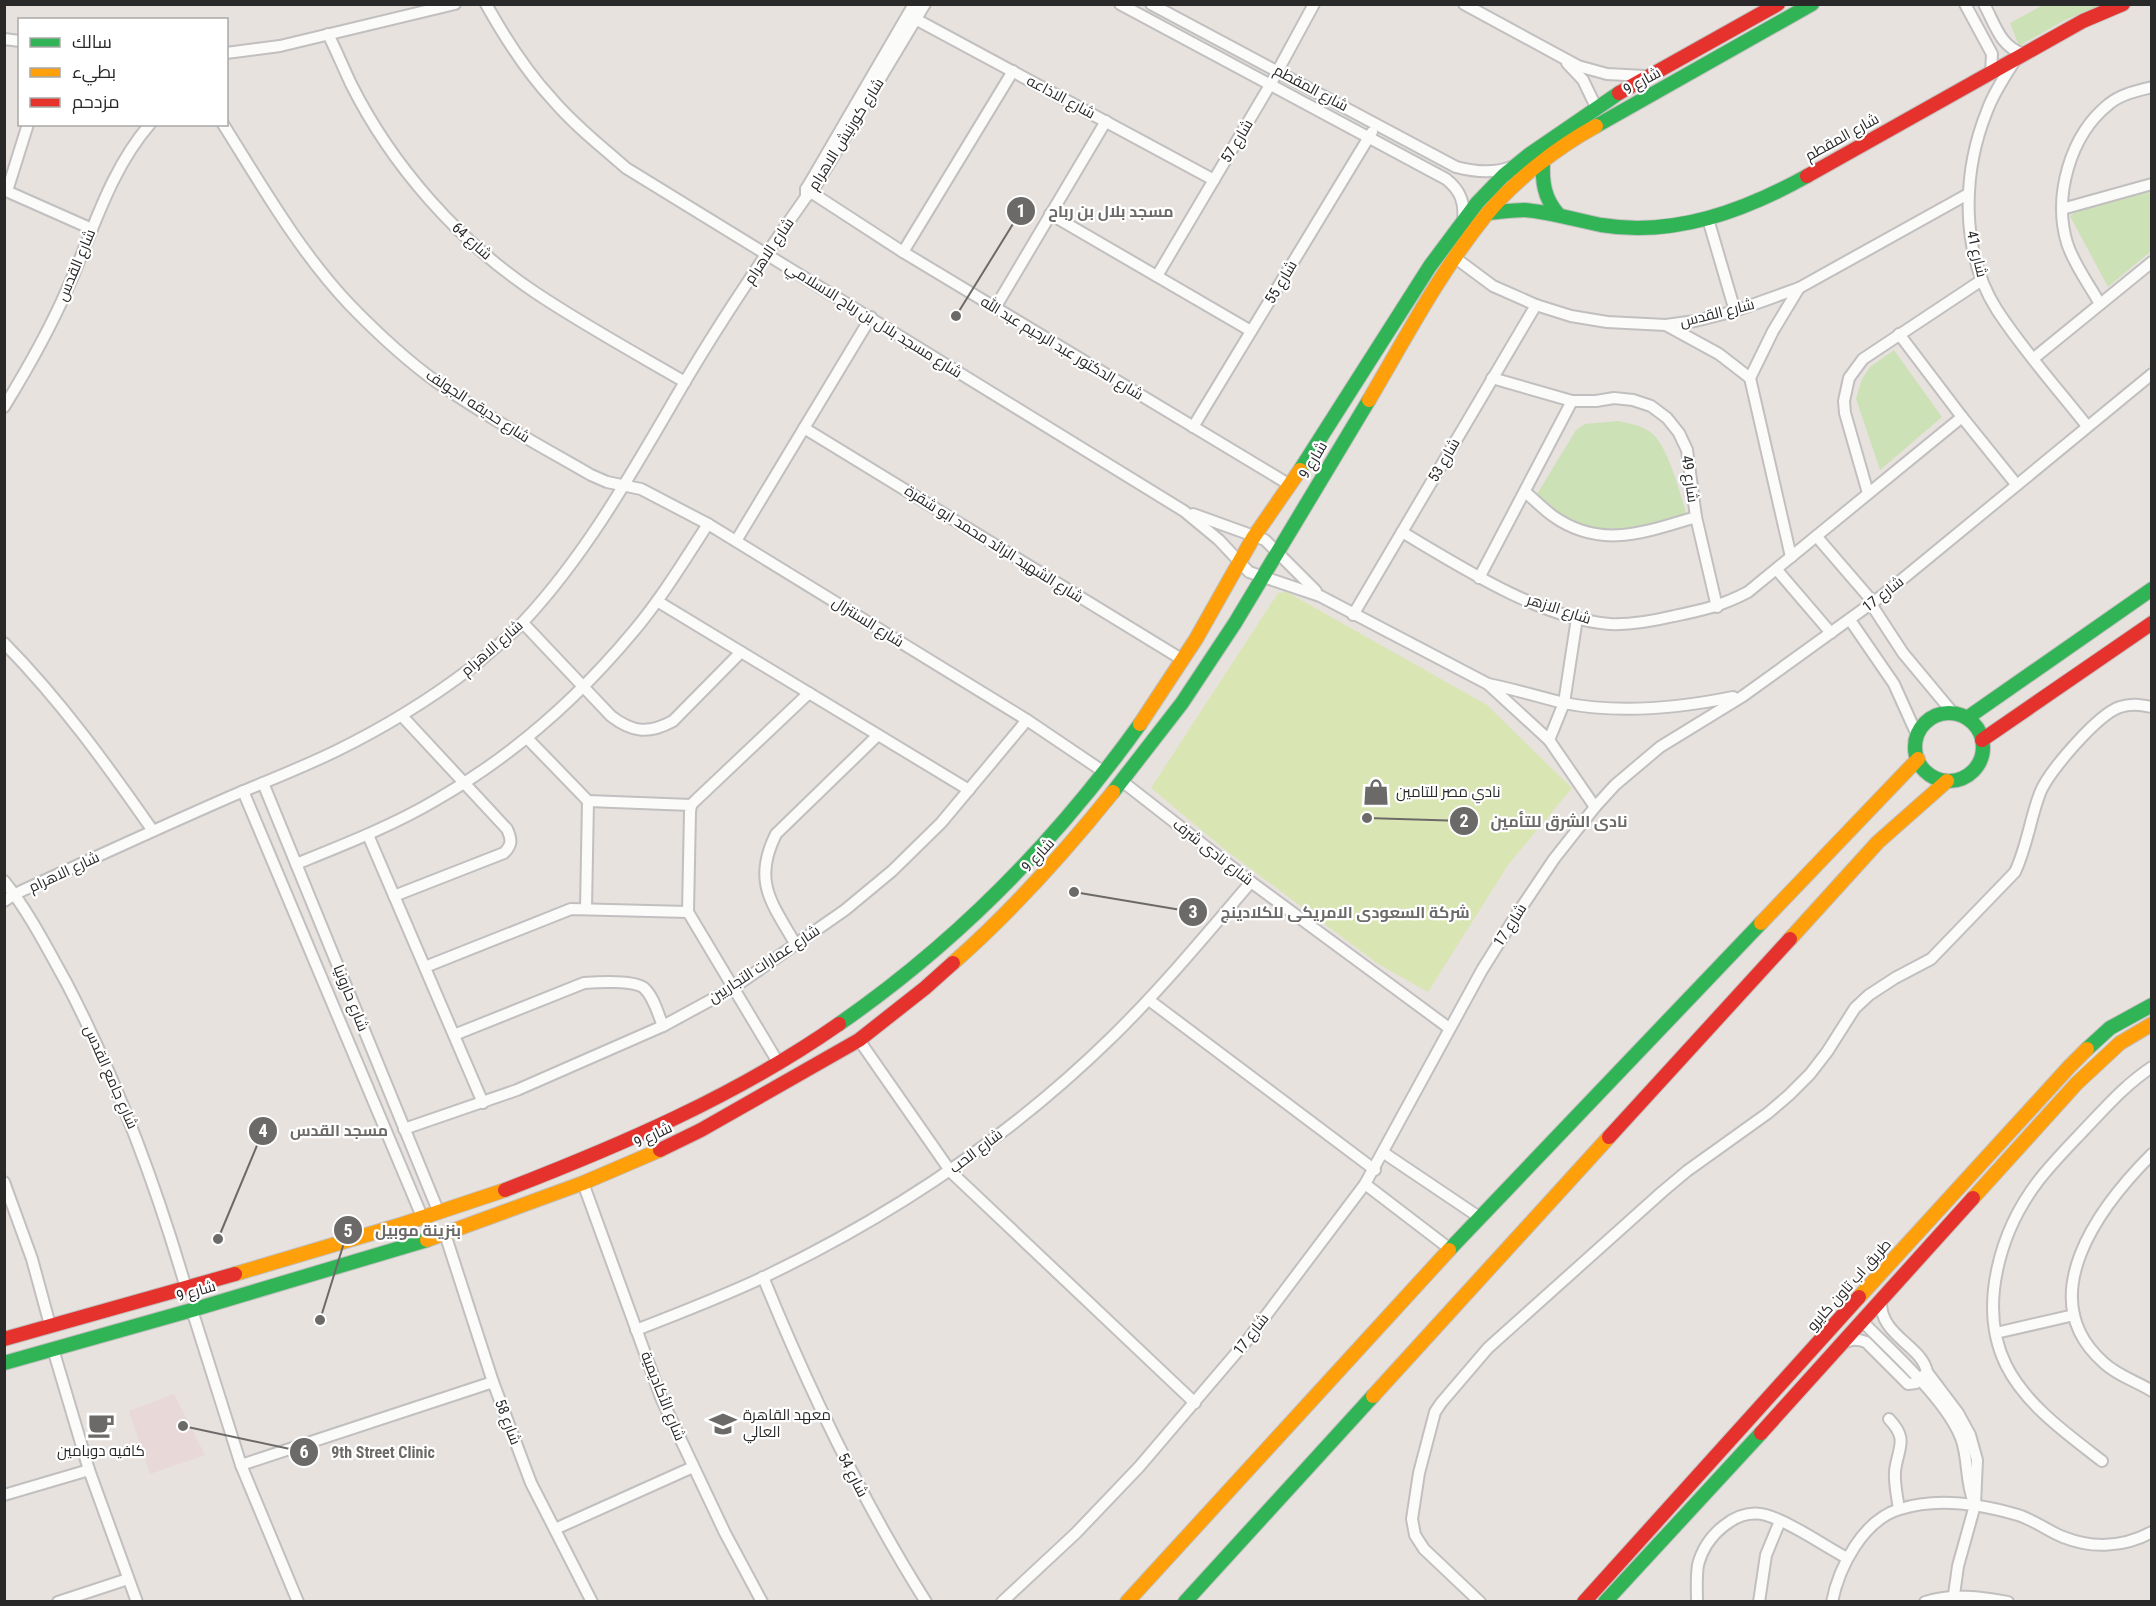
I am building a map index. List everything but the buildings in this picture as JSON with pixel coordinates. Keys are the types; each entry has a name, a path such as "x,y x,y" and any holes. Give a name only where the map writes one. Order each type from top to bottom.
{"main road":[{"name":"شارع 9","path":"4,1339 423,1220 575,1163 689,1112 779,1064 866,1006 944,941 978,909 1044,843 1104,772 1183,660 1254,537 1463,220 1479,201 1514,165 1596,107 1646,76 1778,4"},
{"name":"شارع 9","path":"4,1363 192,1310 444,1234 583,1183 701,1130 860,1040 904,1006 980,939 1078,836 1123,782 1209,663 1454,257 1488,213 1543,161 1569,141 1812,4"},
{"name":"شارع المقطم","path":"1488,213 1523,210 1557,214 1592,223 1626,228 1673,226 1708,219 1741,208 1785,188 2083,21 2123,4"},
{"path":"1543,161 1542,185 1550,206 1557,214"},
{"path":"1960,716 2151,589"},
{"path":"1982,740 2151,624"},
{"path":"1195,641 1206,648 1209,663"},
{"path":"1946,713 1960,716 1977,728 1982,740 1982,754 1972,771 1961,779 1947,781 1929,774 1918,759 1917,735 1932,718 1946,713"},
{"path":"1127,1602 1479,1217 1918,759"},
{"path":"1185,1602 1878,842 1947,781"},
{"name":"طريق اب تاون كايرو","path":"1584,1602 2069,1067 2110,1028 2151,1005"},
{"path":"1605,1602 1843,1343 2077,1083 2120,1043 2151,1024"},
{"path":"2034,1132 2031,1124 2061,1086 2069,1067"},
{"path":"1951,1223 1967,1196 1987,1172 1988,1166 1985,1159"}],"street":[{"path":"228,53 280,46 455,4"},
{"name":"شارع مسجد بلال بن رباح الاسلامي","path":"486,4 504,37 552,100 626,168 1184,511 1219,540 1249,572 1306,589 1320,596"},
{"name":"شارع كورنيش الاهرام","path":"912,17 914,4"},
{"name":"شارع كورنيش الاهرام","path":"808,193 912,17 925,4"},
{"name":"شارع المقطم","path":"1120,4 1446,179 1454,185 1463,201 1463,220"},
{"name":"شارع المقطم","path":"1151,4 1456,167 1491,172 1514,165"},
{"name":"شارع 57","path":"1157,276 1278,72 1314,4"},
{"path":"1464,4 1578,66 1601,73 1629,77 1646,76"},
{"path":"1965,4 1992,54 1991,73"},
{"path":"1999,4 1986,8 2005,43 2020,56"},
{"name":"شارع الاذاعه","path":"912,17 1214,180"},
{"name":"شارع 64","path":"328,34 351,85 380,133 412,179 450,221 490,259 535,292 684,382"},
{"name":"شارع 41","path":"2020,56 2000,83 1977,137 1968,194 1974,252 1982,280 1996,309 2087,426"},
{"path":"1563,58 1583,80 1596,107"},
{"path":"903,252 1012,71"},
{"path":"2100,304 2072,257 2065,234 2062,209 2071,159 2085,130 2110,103 2126,94 2151,87"},
{"path":"995,308 1106,121"},
{"name":"شارع 55","path":"1193,427 1376,124"},
{"path":"27,126 6,190 92,230"},
{"name":"شارع القدس","path":"4,407 9,391 69,285 121,166 149,126"},
{"name":"شارع حديقه الجولف","path":"224,126 310,258 348,303 390,344 436,381 485,414 591,475 625,486"},
{"path":"2062,209 2151,184"},
{"name":"شارع الاهرام","path":"4,901 153,831 337,751 402,716 492,651 523,623 581,551 625,486 684,382 766,253 808,193"},
{"name":"شارع الدكتور عبد الرحيم عبد الله","path":"808,193 1290,485"},
{"name":"شارع القدس","path":"1454,257 1493,286 1536,305 1571,316 1607,322 1666,325 1695,321 1735,310 1799,288 1968,194"},
{"path":"1050,214 1251,331"},
{"path":"1708,219 1735,310"},
{"path":"2034,358 2151,262"},
{"path":"1868,493 1845,413 1846,390 1855,368 1863,359 1899,334 1982,280"},
{"path":"1791,557 1750,378 1773,331 1799,288"},
{"name":"شارع 53","path":"1353,615 1536,305"},
{"path":"736,541 871,317"},
{"path":"1666,325 1710,349 1750,378"},
{"path":"1899,334 2016,484"},
{"name":"شارع 17","path":"1002,1602 1076,1533 1139,1467 1195,1403 1249,1338 1365,1184 1375,1170 1449,1028 1517,914 1554,860 1615,785 1660,747 1743,696 1850,620 2151,374"},
{"name":"شارع 49","path":"1492,378 1572,401 1614,398 1633,400 1651,406 1667,418 1679,433 1687,450 1696,517 1717,608"},
{"path":"1479,578 1572,401"},
{"name":"شارع الازهر","path":"1402,531 1479,578 1530,601 1577,618 1610,624 1644,622 1717,608 1748,592 1962,417"},
{"name":"شارع الشهيد الرائد محمد ابو شقرة","path":"804,428 1183,660"},
{"name":"شارع السنترال","path":"625,486 641,489 708,524 1027,720 1104,772"},
{"path":"1526,492 1565,524 1595,534 1626,536 1696,517"},
{"name":"شارع مسجد بلال بن رباح الاسلامي","path":"1184,511 1270,543 1320,596"},
{"path":"296,864 368,835 436,800 527,738 584,686 633,632 657,601 708,524"},
{"path":"1817,537 1872,603 1904,653 1960,716"},
{"path":"1776,570 1831,633"},
{"path":"1320,596 1488,684 1549,740 1595,807"},
{"path":"657,601 969,790"},
{"path":"1549,740 1564,703 1577,618"},
{"path":"1850,620 1894,684 1917,735"},
{"path":"523,623 611,716 625,727 642,730 660,728 673,721 741,652"},
{"path":"4,643 66,710 153,831"},
{"path":"1488,684 1516,689 1564,703 1611,709 1692,706 1743,696"},
{"path":"779,1064 688,912 691,805 808,693"},
{"path":"1480,1602 1424,1549 1415,1535 1412,1520 1419,1473 1431,1422 1440,1403 1488,1348 1662,1192 1789,1095 1810,1074 1827,1052 1854,1008 1895,978 1931,959 2014,872 2024,854 2040,794 2054,769 2095,725 2110,712 2130,705 2151,707"},
{"path":"394,896 504,854 510,847 511,838 507,830 402,716"},
{"name":"شارع عمارات التجاريين","path":"404,1129 483,1102 663,1026 733,988 845,910 892,871 941,823 1027,720"},
{"path":"796,945 768,894 765,863 769,848 776,834 879,735"},
{"path":"527,738 588,801 691,805"},
{"name":"شارع نادى شرف","path":"1123,782 1251,882 1449,1028"},
{"name":"شارع حارونيا","path":"263,783 439,1213"},
{"name":"شارع حارونيا","path":"243,791 423,1220"},
{"path":"586,908 588,801"},
{"path":"368,835 483,1102"},
{"name":"شارع جامع القدس","path":"4,881 15,894 52,957 116,1085 147,1163 186,1288"},
{"name":"شارع الحب","path":"636,1330 763,1277 836,1240 951,1172 1070,1076 1149,1000 1251,882"},
{"path":"425,967 571,909 688,912"},
{"path":"454,1035 584,983 634,984 643,987 651,997 663,1026"},
{"path":"1149,1000 1375,1170"},
{"path":"860,1040 951,1172 1195,1403"},
{"path":"2102,1461 2056,1425 2020,1388 2005,1362 1996,1334 1994,1299 1999,1264 2010,1231 2026,1200 2054,1163 2107,1105 2151,1067"},
{"path":"1384,1153 1479,1217"},
{"path":"2151,1154 2114,1196 2083,1244 2072,1291 2074,1316 2084,1338 2104,1363 2151,1391"},
{"path":"4,1182 32,1259 50,1325"},
{"name":"شارع الأكاديمية","path":"583,1183 662,1400 693,1467 762,1602"},
{"path":"1365,1184 1450,1249"},
{"name":"شارع 58","path":"444,1234 493,1382 531,1483 592,1602"},
{"name":"شارع 54","path":"763,1277 827,1424 864,1496 926,1602"},
{"path":"1881,1300 1882,1316 1923,1362 1923,1377"},
{"path":"192,1310 241,1465 298,1602"},
{"path":"1996,1334 2074,1316"},
{"path":"1862,1321 1876,1344 1923,1377 1956,1428 1965,1450 1969,1485 1975,1505 1966,1535 1953,1600"},
{"path":"1876,1344 1892,1329"},
{"path":"1843,1343 1858,1339 1876,1344"},
{"path":"53,1349 89,1470 137,1602"},
{"path":"241,1465 493,1382"},
{"path":"1888,1419 1898,1430 1902,1443 1895,1479 1899,1509"},
{"path":"555,1529 693,1467"},
{"path":"4,1496 89,1470"},
{"path":"1832,1602 1838,1578 1847,1558 1864,1535 1886,1516 1899,1509 1950,1503 1975,1505 2025,1517 2062,1537 2100,1546 2139,1539 2151,1532"},
{"path":"1697,1602 1699,1564 1704,1549 1725,1525 1748,1514 1767,1515 1847,1558"},
{"path":"1759,1602 1766,1555 1780,1521"},
{"path":"58,1602 128,1579"},
{"path":"1925,1602 1934,1599 1953,1600 1976,1597 2008,1602"}],"shaded area":[{"path":"174,1394 205,1455 150,1474 129,1411"}],"green space":[{"path":"2043,5 2101,5 2065,20 2019,46 2010,23"},
{"path":"2151,192 2151,251 2108,287 2070,216 2083,206"},
{"path":"1894,350 1942,417 1880,470 1856,399 1862,379 1870,367"},
{"path":"1618,421 1642,427 1655,437 1671,466 1685,508 1685,517 1656,533 1639,539 1606,538 1591,533 1534,499 1576,430 1585,424"},
{"path":"1287,592 1487,705 1572,788 1508,865 1428,992 1378,964 1223,848 1151,788 1278,593"}],"traffic: fast":[{"path":"1596,126 1812,4"},
{"path":"1300,470 1430,266 1477,203 1503,176 1530,154 1619,93"},
{"path":"1543,161 1545,189 1558,214"},
{"path":"1488,213 1525,210 1628,228 1682,224 1733,210 1807,176"},
{"path":"1113,792 1182,703 1235,623 1369,400"},
{"path":"1967,718 2152,589"},
{"path":"1949,713 1962,716 1973,723 1980,734 1983,747 1980,760 1973,771 1962,778 1949,781 1936,778 1925,771 1918,760 1915,747 1918,734 1925,723 1936,716 1949,713"},
{"path":"839,1024 924,959 1002,887 1074,808 1140,724"},
{"path":"1449,1250 1761,923"},
{"path":"2087,1049 2110,1028 2152,1005"},
{"path":"4,1363 427,1240"},
{"path":"1185,1602 1373,1396"},
{"path":"1605,1602 1761,1433"}],"traffic: slow":[{"path":"1369,400 1439,282 1486,215 1510,189 1537,166 1566,144 1596,126"},
{"path":"1140,724 1196,639 1253,538 1300,470"},
{"path":"1761,923 1918,759"},
{"path":"1790,939 1878,842 1947,781"},
{"path":"953,963 1037,881 1113,792"},
{"path":"1973,1198 2077,1083 2120,1043 2152,1024"},
{"path":"1859,1297 2087,1049"},
{"path":"1373,1396 1609,1137"},
{"path":"427,1240 583,1183 660,1150"},
{"path":"235,1274 400,1225 505,1190"},
{"path":"1127,1602 1449,1250"}],"traffic: jam":[{"path":"1619,93 1778,4"},
{"path":"1807,176 2083,21 2123,4"},
{"path":"1982,740 2152,623"},
{"path":"1609,1137 1790,939"},
{"path":"660,1150 701,1130 859,1040 953,963"},
{"path":"505,1190 677,1117 760,1074 839,1024"},
{"path":"1761,1433 1973,1198"},
{"path":"4,1339 235,1274"},
{"path":"1584,1602 1859,1297"}],"place":[{"name":"مسجد بلال بن رباح","path":"956,316"},
{"name":"نادي مصر للتامين","path":"1376,792"},
{"name":"نادى الشرق للتأمين","path":"1367,818"},
{"name":"شركة السعودى الامريكى للكلادينج","path":"1074,892"},
{"name":"مسجد القدس","path":"218,1239"},
{"name":"بنزينة موبيل","path":"320,1320"},
{"name":"معهد القاهرة العالي","path":"723,1424"},
{"name":"كافيه دوبامين","path":"101,1425"},
{"name":"9th Street Clinic","path":"183,1426"}]}
